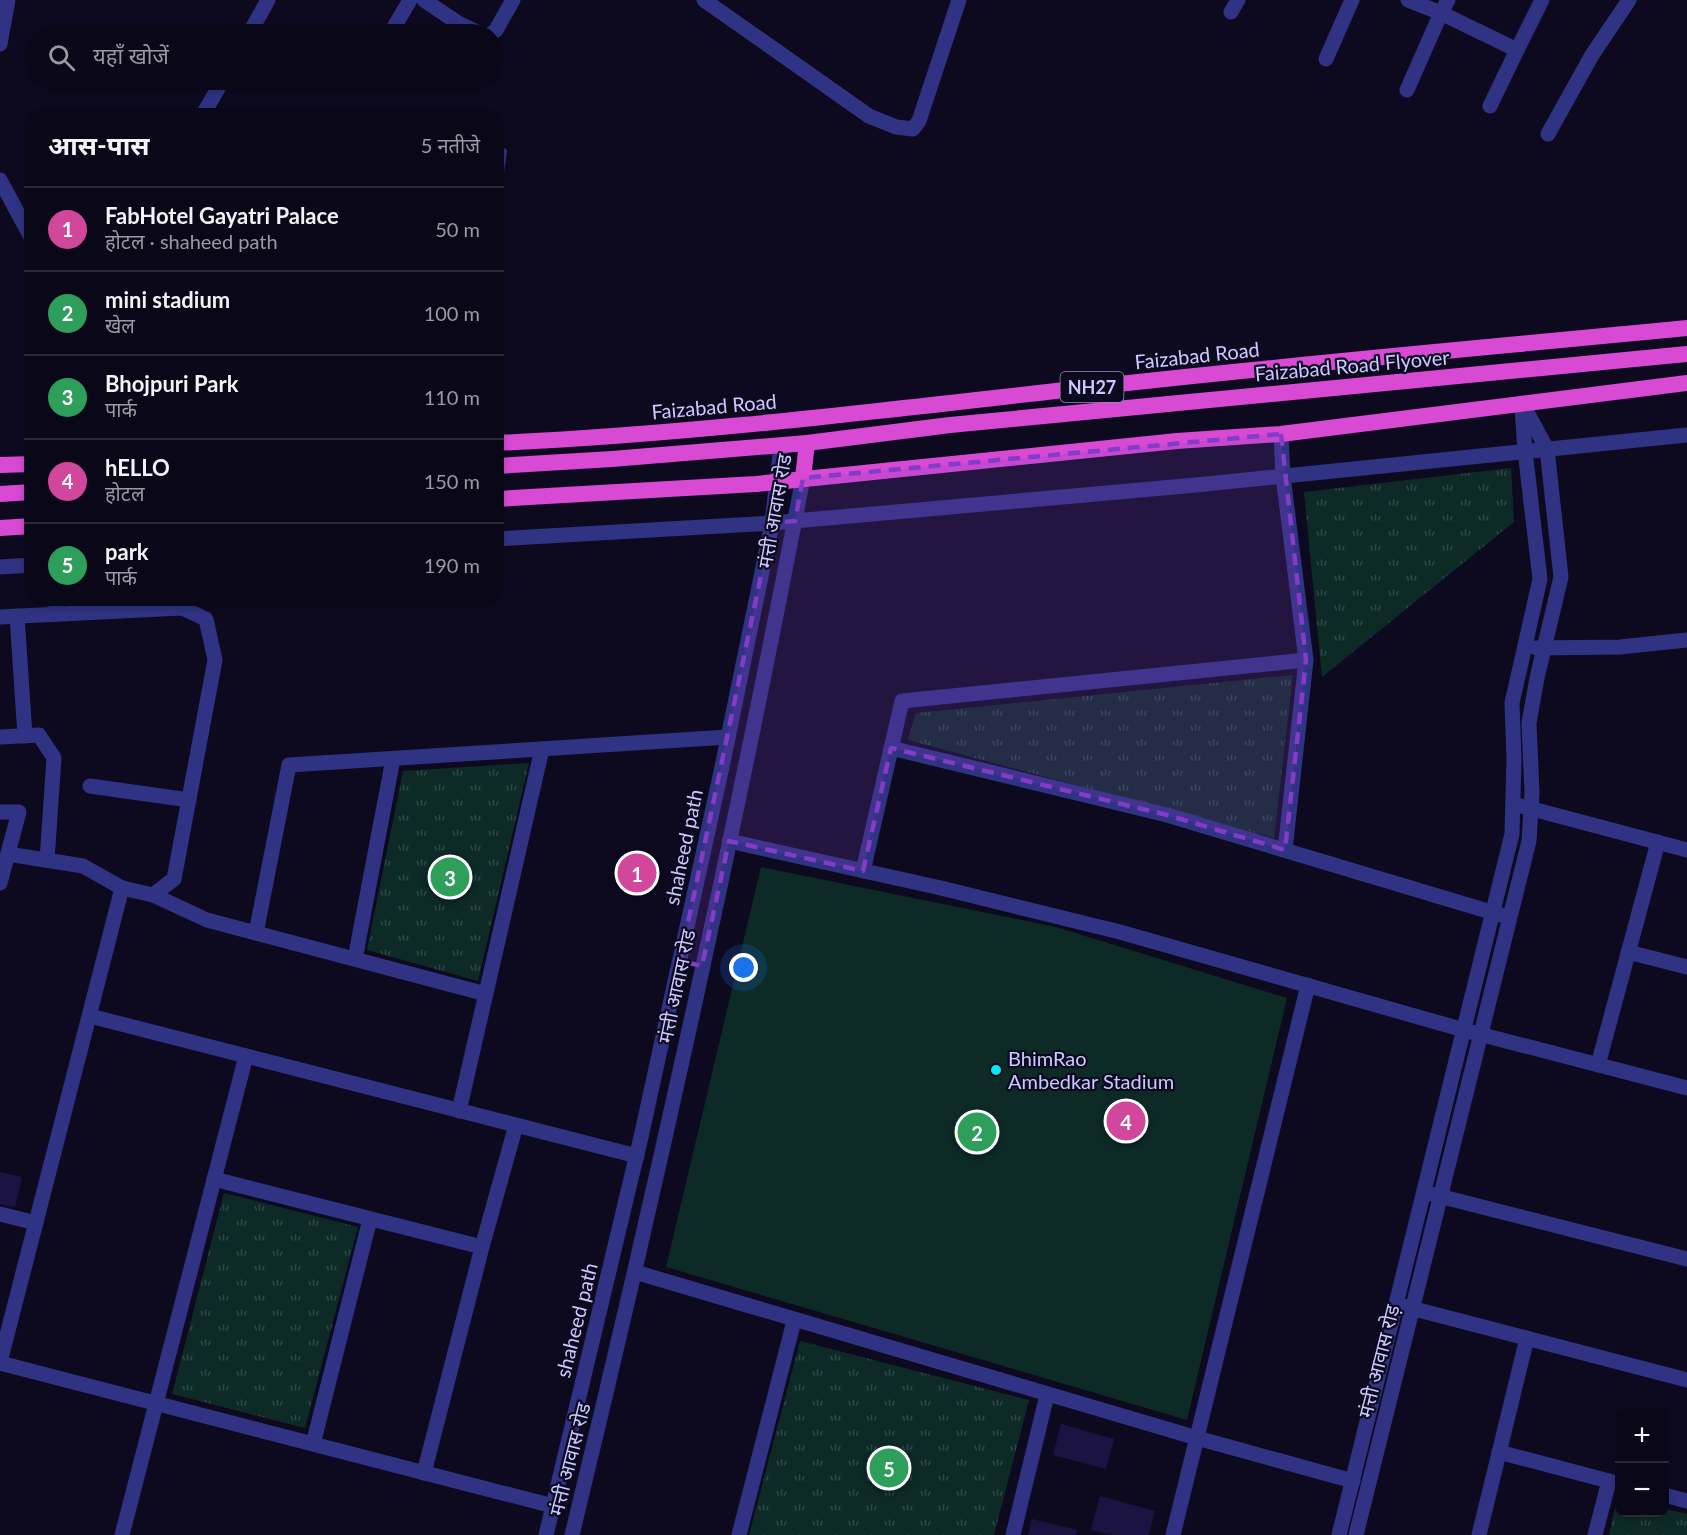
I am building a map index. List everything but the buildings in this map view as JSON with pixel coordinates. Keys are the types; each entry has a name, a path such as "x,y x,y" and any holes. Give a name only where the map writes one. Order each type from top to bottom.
{"highway":[{"name":"Faizabad Road","path":"504,443 783,422 1106,386 1687,328"},
{"name":"Faizabad Road Flyover","path":"807,442 961,424 1687,354"},
{"path":"504,498 776,481 1177,441 1281,434 1687,383"},
{"path":"504,464 807,442"},
{"name":"मंत्ती आवास रोड","path":"803,478 807,442"},
{"path":"0,465 24,464"},
{"path":"0,494 24,492"},
{"path":"0,528 24,526"}],"street":[{"path":"0,44 8,0"},
{"path":"255,24 268,0"},
{"path":"396,24 410,0"},
{"path":"424,0 460,24"},
{"path":"499,24 513,0"},
{"path":"704,0 869,116 896,127 914,129 919,121 958,0"},
{"path":"1326,59 1352,0"},
{"path":"1408,0 1444,7 1516,50"},
{"path":"1490,106 1542,0"},
{"path":"1548,134 1592,55 1629,0"},
{"path":"1407,90 1444,7"},
{"path":"207,108 217,90"},
{"path":"0,180 24,224"},
{"path":"1522,403 1547,449"},
{"path":"1339,1535 1512,834 1514,759 1512,703 1540,579 1525,451 1522,403"},
{"path":"1281,434 1283,476 1306,660 1286,850"},
{"path":"504,539 772,524 1687,435"},
{"name":"shaheed path","path":"546,1535 637,1156 680,961 772,524 781,445"},
{"name":"मंत्ती आवास रोड़","path":"1356,1535 1529,842 1531,808 1529,723 1561,578 1547,449"},
{"name":"मंत्ती आवास रोड","path":"572,1535 635,1272 702,966 803,478"},
{"path":"0,567 24,566"},
{"path":"56,606 56,614"},
{"path":"0,617 182,608 206,619 215,660 174,879 153,896"},
{"path":"17,616 25,736"},
{"path":"1524,646 1544,649 1620,647 1687,640"},
{"path":"863,871 902,701 1306,660"},
{"path":"0,737 39,735 54,758 47,860"},
{"path":"256,933 289,765 728,737"},
{"path":"891,748 1167,815 1510,918"},
{"path":"459,1111 542,749"},
{"path":"356,959 393,759"},
{"path":"90,786 189,800"},
{"path":"1513,803 1687,850"},
{"path":"0,812 19,812 0,884"},
{"path":"729,842 941,888 1120,932 1464,1030 1687,1088"},
{"path":"1598,1065 1658,842"},
{"path":"8,854 83,867 122,888 153,896 207,920 486,994"},
{"path":"122,888 0,1363 553,1506"},
{"path":"1628,952 1687,967"},
{"path":"680,961 702,966"},
{"path":"1173,1535 1308,985"},
{"path":"90,1016 637,1156"},
{"path":"122,1535 246,1056"},
{"path":"424,1473 516,1125"},
{"path":"214,1179 482,1247"},
{"path":"1425,1193 1687,1259"},
{"path":"0,1214 36,1222"},
{"path":"313,1444 370,1219"},
{"path":"635,1272 1047,1395 1353,1480"},
{"path":"1397,1304 1687,1380"},
{"path":"740,1535 794,1321"},
{"path":"1479,1535 1527,1338"},
{"path":"1013,1535 1047,1395"},
{"path":"1499,1452 1614,1483 1595,1535"},
{"path":"1669,1496 1687,1501"}],"highlighted area":[{"path":"1281,434 1306,660 1285,850 1167,815 891,748 863,871 729,841 702,966 680,961 772,523 795,521 803,478"}],"green space":[{"path":"1511,468 1514,522 1322,677 1304,492"},
{"path":"1293,675 1274,838 908,740 916,713"},
{"path":"529,763 478,981 367,950 403,771"},
{"path":"761,867 1056,927 1287,998 1187,1420 666,1267"},
{"path":"224,1193 358,1227 305,1428 172,1394"},
{"path":"800,1341 1029,1400 994,1535 749,1535"},
{"path":"1615,1507 1615,1517 1669,1517 1669,1510 1687,1514 1687,1535 1609,1535"}],"place":[{"name":"FabHotel Gayatri Palace","path":"637,873"},
{"name":"Bhojpuri Park","path":"450,877"},
{"name":"BhimRao Ambedkar Stadium","path":"996,1070"},
{"name":"hELLO","path":"1126,1121"},
{"name":"mini stadium","path":"977,1132"},
{"name":"park","path":"889,1468"}]}
